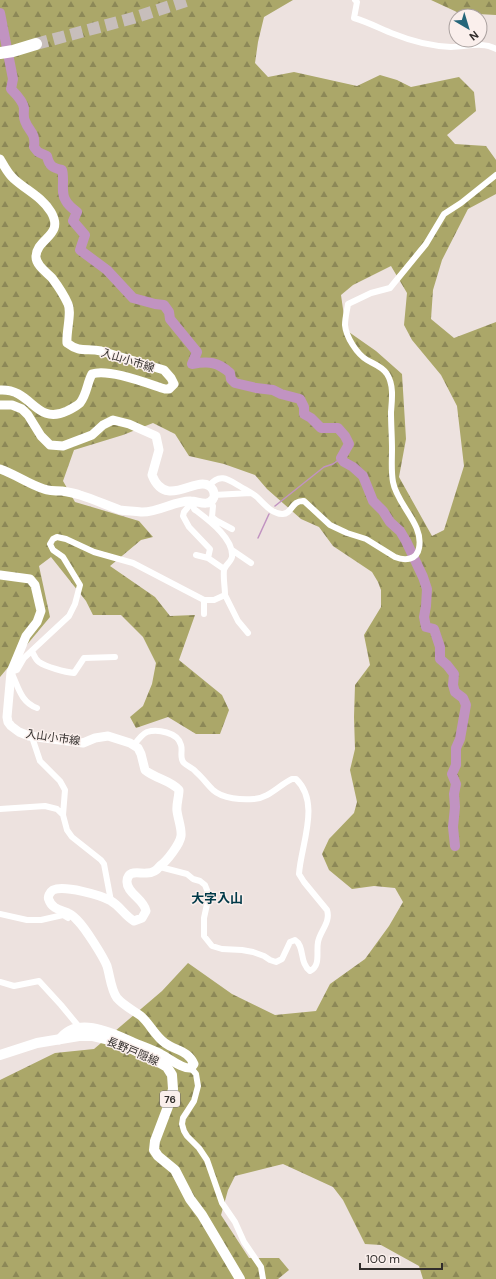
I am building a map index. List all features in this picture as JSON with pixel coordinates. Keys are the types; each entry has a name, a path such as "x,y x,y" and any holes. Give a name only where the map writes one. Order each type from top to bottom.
{"highway":[{"path":"0,54 36,44"}],"main road":[{"name":"入山小市線","path":"0,159 13,178 40,199 51,212 55,224 53,232 38,249 36,261 56,284 69,305 70,312 66,335 68,343 73,348 80,350 92,349 101,351 164,370 174,384 169,389 165,389 143,381 96,372 92,374 86,394 80,403 59,415 52,416 44,413 22,396 14,392 0,390"},
{"path":"0,406 12,405 22,409 28,415 41,436 50,445 64,446 92,435 103,425 113,420 128,424 156,436 159,450 152,475 157,486 168,492 200,484 209,486 213,490 213,498 209,503 190,501 163,509 143,512 121,510 80,495 64,491 45,490 0,469"},
{"name":"入山小市線","path":"0,575 30,579 36,585 41,611 37,622 26,636 11,672 7,717 11,726 19,732 32,737 83,743 95,738 108,736 134,745"},
{"path":"59,1040 64,1033 80,1028 94,1027 108,1031 161,1054 186,1069 191,1068 194,1064 191,1059 180,1050 167,1044 159,1038 141,1016 123,1004 116,997 106,965 98,950 78,921 70,913 60,911 53,907 48,900 48,896 51,891 58,888 80,891 112,901 134,921 142,918 146,911 145,907 130,890 127,883 128,878 130,874 135,872 146,874 160,867 174,850 181,836 177,809 179,790 174,784 159,778 146,770 142,754 134,745"},
{"name":"長野戸隠線","path":"0,1055 37,1043 88,1036 107,1039 128,1047 160,1062 170,1071 173,1080 172,1094 155,1141 154,1150 158,1156 175,1170 190,1199 202,1215 240,1279"}],"street":[{"path":"355,0 357,2 354,18 396,35 435,45 455,47 489,45 496,49"},
{"path":"209,486 216,479 224,478 251,493 272,511 282,514 288,512 294,504 299,501 304,501 330,525 366,539 395,557 408,560 415,555 419,547 419,536 411,518 395,493 391,472 391,388 387,374 383,369 364,358 352,343 345,324 348,304 371,293 390,288 426,244 444,214 461,203 496,175"},
{"path":"232,529 212,517 213,498 251,493"},
{"path":"193,501 194,510 207,518 226,539 232,550 251,564"},
{"path":"193,501 184,512 183,516 189,527 210,549 208,558"},
{"path":"37,708 31,706 26,700 16,685 11,672 17,670 24,658 70,616 80,585 63,557 53,550 50,544 53,539 57,537 66,539 94,552 133,563 204,600 214,600 225,595"},
{"path":"232,550 232,559 224,569 225,595 238,621 248,633"},
{"path":"196,555 208,558 224,569"},
{"path":"204,600 204,614"},
{"path":"32,651 35,658 40,663 74,673 84,658 115,657"},
{"path":"134,745 145,733 156,731 165,732 173,736 181,745 181,756 184,763 195,770 214,790 225,796 242,799 259,798 292,779 296,779 299,782 307,797 308,820 299,874 327,910 329,916 318,941 317,962 314,968 310,971 306,968 300,945 295,940 288,945 282,959 276,962 261,954 248,951 222,950 212,946 204,936 204,918 209,895 205,885 200,880 193,879 187,874 160,867"},
{"path":"32,737 40,761 63,786 66,794 63,815 67,830 72,837 104,864 112,901"},
{"path":"0,809 45,806 57,810 63,815"},
{"path":"0,914 27,920 41,920 63,915 76,923 78,921"},
{"path":"0,982 14,986 39,981 80,1028"},
{"path":"191,1068 198,1079 198,1086 194,1101 182,1118 184,1131 207,1160 222,1203 235,1222 244,1242 261,1267 263,1279"}],"green space":[{"path":"0,0 293,0 264,17 255,63 268,77 294,72 357,86 380,75 397,80 411,87 459,77 474,92 476,111 447,135 455,144 486,146 496,160 496,194 468,209 442,260 433,290 431,319 454,338 496,322 496,1279 423,1279 419,1266 381,1245 365,1244 343,1200 333,1187 283,1164 235,1176 228,1190 221,1215 249,1258 279,1258 289,1270 278,1279 0,1279 0,1080 55,1053 94,1049 162,991 188,963 232,994 275,1015 316,1011 330,984 365,959 389,926 403,902 395,888 374,886 352,889 329,870 322,854 329,839 354,813 357,802 350,770 355,749 355,685 370,665 364,635 381,607 381,590 372,572 333,546 319,527 301,519 267,489 255,475 224,464 189,456 175,434 153,423 123,435 74,450 63,481 75,502 139,521 153,537 141,540 110,566 155,597 170,616 195,615 179,660 222,695 229,710 220,734 196,734 168,717 136,728 130,717 143,706 152,684 156,663 143,637 121,615 93,615 86,601 51,557 39,566 50,617 0,677","holes":["391,266 407,293 404,325 412,340 441,375 457,406 464,466 444,530 432,536 399,477 406,439 402,374 376,351 346,330 341,295 353,285"]},
{"path":"431,0 496,0 496,15 488,15 488,8 448,8"}],"waterway":[{"path":"0,13 13,79 11,89 23,105 24,119 33,135 34,147 38,152 47,156 52,166 62,170 64,198 77,212 73,221 85,235 80,250 107,270 133,298 164,305 169,312 170,319 197,352 192,364 213,363 226,369 230,373 231,379 235,383 273,390 281,394 300,399 304,407 304,414 311,418 321,428 338,428 345,436 349,444 341,458 363,476 373,501 383,511 390,522 400,531 406,541 427,589 424,617 426,627 434,629 440,647 440,659 454,674 453,685 455,692 463,698 466,705 460,739 456,748 456,765 452,774 456,784 454,794 455,807 453,827 455,846"},
{"path":"275,506 324,467 333,464 341,458"},
{"path":"258,538 269,514"}],"tunnel":[{"path":"36,44 133,18 189,0"}],"district":[{"name":"大字入山","path":"217,898"}]}
